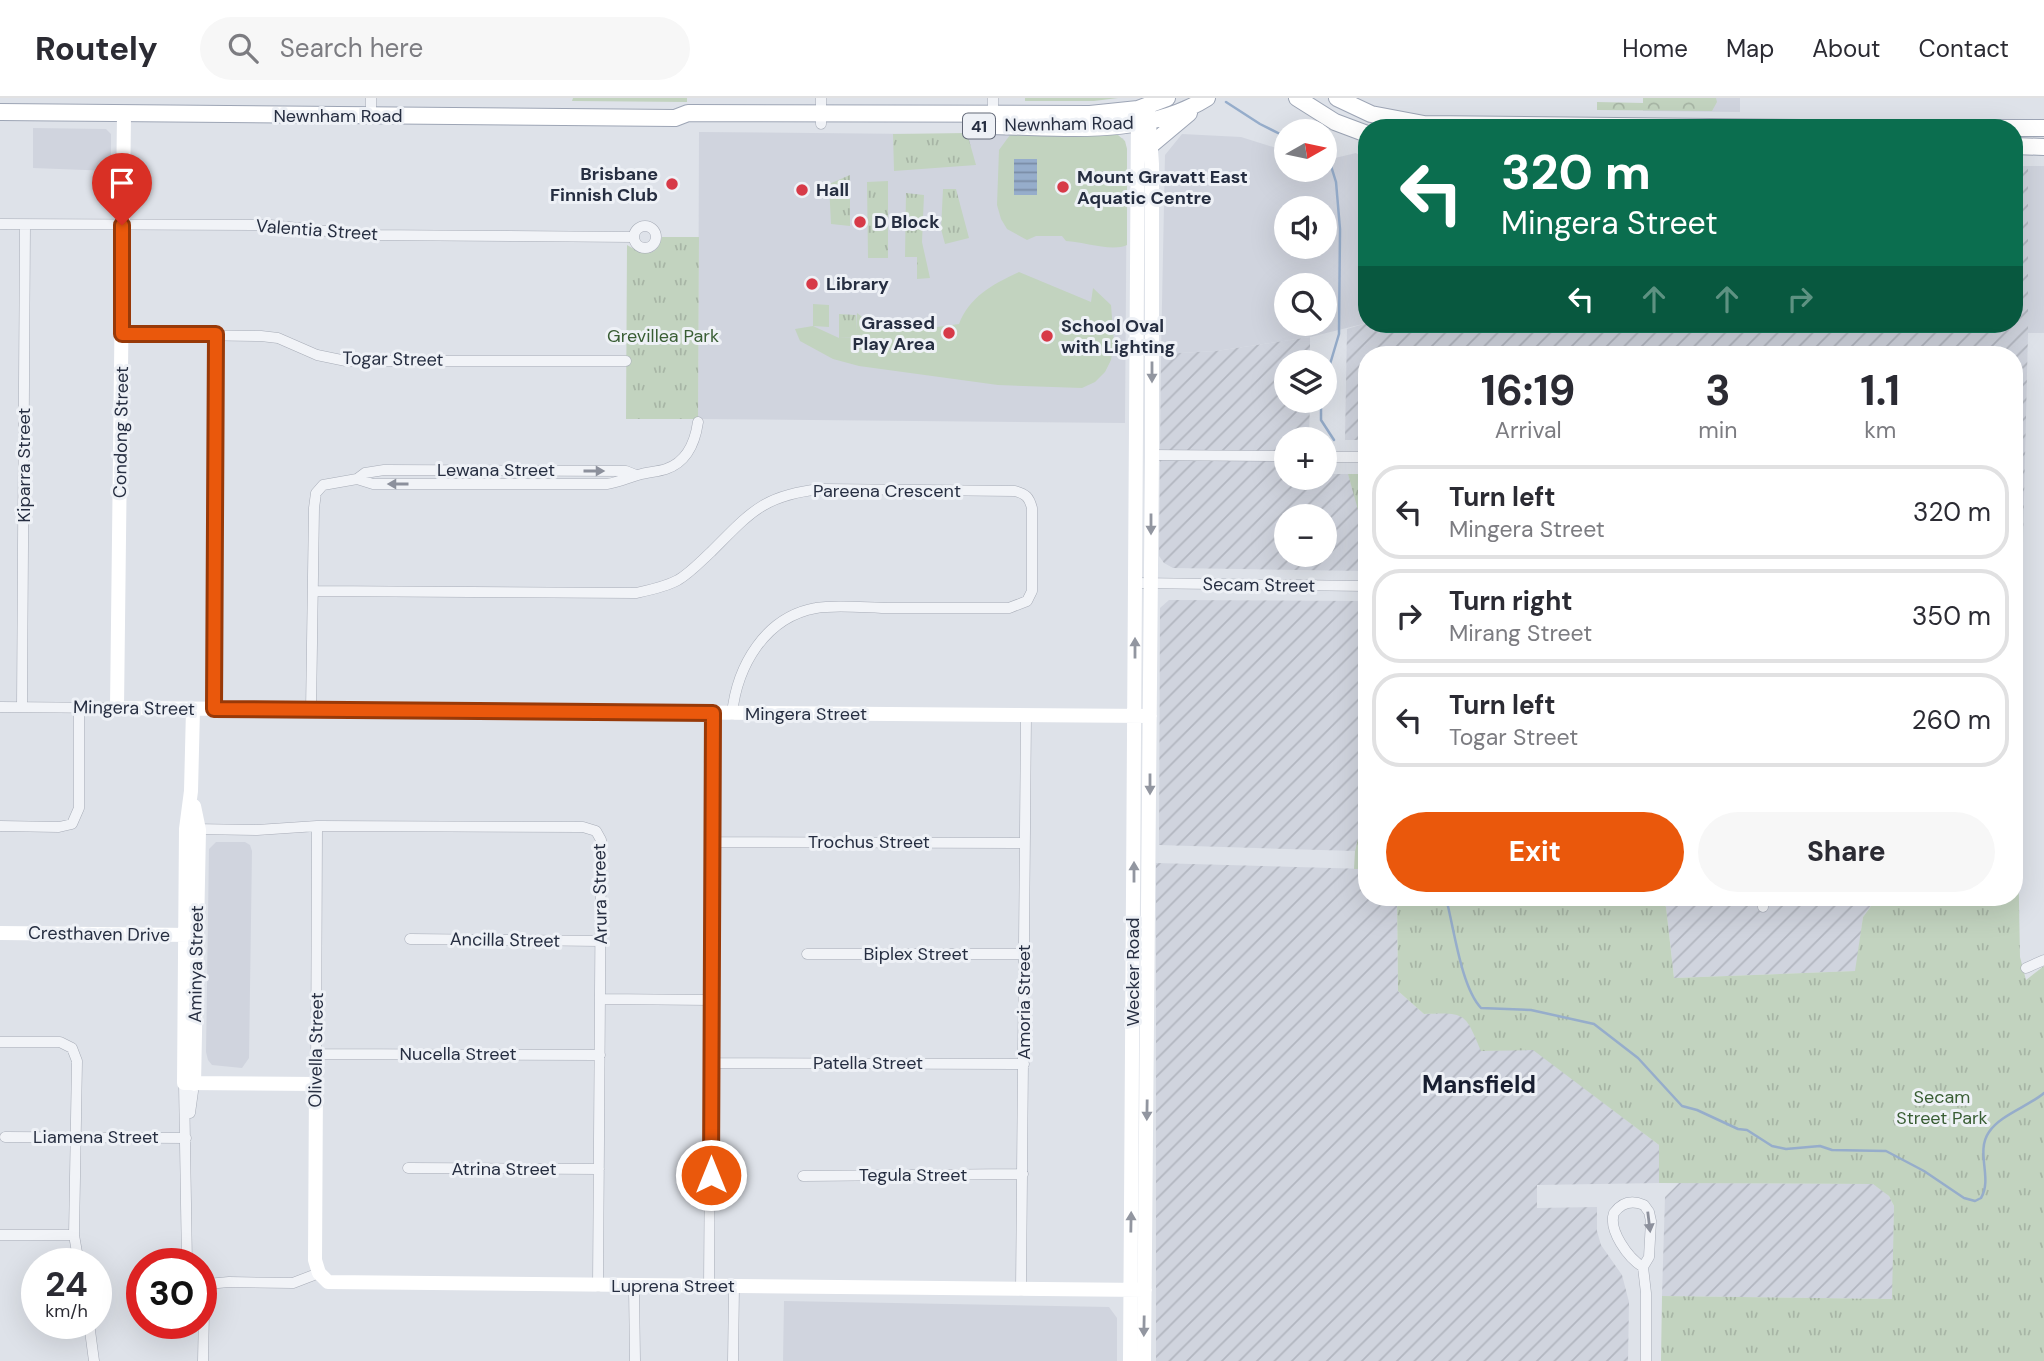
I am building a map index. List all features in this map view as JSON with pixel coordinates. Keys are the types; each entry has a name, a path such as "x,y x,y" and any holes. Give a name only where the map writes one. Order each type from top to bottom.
{"main road":[{"name":"Newnham Road","path":"0,112 675,118 688,123 821,112 1143,115 1167,98"},
{"path":"1297,98 1335,122 1358,131"},
{"path":"1337,98 1371,114 1398,119"},
{"name":"Newnham Road","path":"821,112 1109,126 1201,102"},
{"path":"1152,144 1201,102"},
{"path":"2023,128 2044,128"},
{"path":"2023,146 2044,147"}],"street":[{"path":"371,98 371,116"},
{"path":"993,98 993,115"},
{"name":"Condong Street","path":"117,708 124,114"},
{"name":"Wecker Road","path":"1143,115 1152,144 1152,455 1143,583"},
{"name":"Wecker Road","path":"1143,115 1138,1290 1144,1361"},
{"name":"Valentia Street","path":"0,225 270,225 364,235 634,237"},
{"name":"Kiparra Street","path":"22,706 25,225"},
{"name":"Togar Street","path":"122,334 216,334 278,338 317,355 346,360 626,361"},
{"path":"214,709 216,334"},
{"name":"Lewana Street","path":"312,710 314,508 316,493 323,485 357,479 365,473 384,470 626,471 636,475 666,469 679,463 694,442 698,422"},
{"path":"1152,455 1274,456"},
{"path":"1337,457 1358,457"},
{"name":"Pareena Crescent","path":"314,591 636,593 678,580 747,516 769,501 794,492 821,489 1015,491 1030,499 1032,591 1027,601 1009,608 815,608 804,612 782,621 754,650 738,678 732,714"},
{"name":"Secam Street","path":"1143,583 1358,586"},
{"name":"Mingera Street","path":"0,707 1142,716"},
{"path":"0,825 59,827 72,824 79,807 79,708"},
{"name":"Aminya Street","path":"187,1248 186,1138 189,1084 193,709"},
{"path":"709,1287 713,713"},
{"name":"Amoria Street","path":"1021,1290 1026,715"},
{"name":"Arura Street","path":"192,829 257,830 317,826 593,828 601,840 598,1286"},
{"name":"Olivella Street","path":"317,826 315,1260 319,1273"},
{"name":"Trochus Street","path":"714,842 1024,843"},
{"name":"Cresthaven Drive","path":"0,933 191,935"},
{"name":"Ancilla Street","path":"410,939 601,941"},
{"name":"Biplex Street","path":"807,954 1024,954"},
{"path":"2026,968 2044,960"},
{"path":"600,999 712,1000"},
{"path":"0,1042 60,1042 72,1048 76,1061 74,1235 76,1248"},
{"name":"Nucella Street","path":"317,1054 600,1055"},
{"name":"Patella Street","path":"712,1063 1024,1064"},
{"path":"189,1084 316,1084"},
{"name":"Liamena Street","path":"5,1137 186,1138"},
{"name":"Atrina Street","path":"408,1168 599,1169"},
{"name":"Tegula Street","path":"803,1176 1023,1174"},
{"path":"1643,1267 1635,1262 1613,1227 1614,1213 1630,1202 1644,1205 1649,1212 1649,1257 1643,1267 1646,1293 1646,1361"},
{"path":"0,1234 74,1235"},
{"path":"217,1284 229,1282 293,1283 319,1273"},
{"name":"Luprena Street","path":"319,1273 328,1282 336,1284 1138,1290"},
{"path":"634,1286 635,1361"},
{"path":"733,1361 734,1287"},
{"name":"Wecker Road","path":"1130,1361 1138,1290"},
{"path":"91,1339 94,1361"},
{"path":"203,1339 203,1361"}],"shaded area":[{"path":"1643,98 1740,98 1740,112 1643,111"},
{"path":"33,128 106,129 111,134 111,171 33,168"},
{"path":"699,132 1123,138 1127,149 1125,423 698,419"},
{"path":"1182,134 1241,137 1274,147 1274,182 1337,182 1337,158 1358,154 1358,325 1337,330 1337,273 1274,273 1274,336 1314,336 1216,351 1161,354 1165,155"},
{"path":"2023,166 2028,166 2028,333 2023,543 2023,346 1358,346 1358,440 1345,440 1347,329 1358,326 1358,333 2023,333"},
{"path":"2028,166 2044,166 2044,333 2028,333"},
{"path":"1310,337 1310,350 1274,350 1274,413 1310,413 1309,427 1274,427 1274,490 1337,490 1337,474 1348,474 1358,506 1358,571 1173,568 1159,556 1161,354 1216,351"},
{"path":"1169,600 1358,601 1358,839 1355,851 1159,845 1160,608"},
{"path":"216,842 245,842 250,845 252,851 249,1058 242,1068 212,1065 206,1052 209,849"},
{"path":"1156,863 1358,869 1358,906 1397,906 1398,991 1424,1014 1455,1012 1469,1021 1482,1051 1533,1049 1659,1145 1659,1183 1537,1185 1537,1208 1597,1207 1597,1231 1601,1245 1622,1275 1629,1302 1628,1361 1156,1361"},
{"path":"1871,906 1863,917 1856,971 1674,978 1666,907"},
{"path":"1679,1183 1873,1184 1889,1196 1894,1206 1893,1299 1662,1296 1665,1197"},
{"path":"784,1301 1109,1307 1117,1318 1117,1361 783,1361"}],"green space":[{"path":"573,98 687,98 687,102 572,101"},
{"path":"1025,98 1118,98 1094,101 1025,101"},
{"path":"1643,98 1716,98 1717,102 1712,111 1597,110 1597,102 1643,103"},
{"path":"967,133 976,165 894,171 893,134"},
{"name":"Mount Gravatt East Aquatic Centre","path":"1010,135 1118,135 1125,141 1127,245 1098,246 1066,241 1062,236 1036,236 1027,240 1007,229 997,205 999,150"},
{"path":"850,175 850,226 831,224 829,184"},
{"path":"888,181 888,258 868,258 867,182"},
{"path":"943,189 956,189 969,238 945,244 941,229"},
{"path":"906,193 924,195 922,242 930,278 917,279 917,257 905,257"},
{"name":"Grevillea Park","path":"662,237 699,237 698,419 626,419 627,245 643,252 652,252 656,250"},
{"name":"School Oval with Lighting","path":"1019,272 1091,302 1093,288 1111,305 1114,342 1111,360 1105,372 1095,382 1082,388 998,385 859,366 833,359 800,341 795,329 813,326 839,338 856,337 857,313 866,320 917,320 917,323 937,327 959,324 976,299 991,287"},
{"path":"813,304 829,305 829,327 813,326"},
{"path":"839,314 856,315 857,337 839,338"},
{"path":"1348,474 1358,474 1358,510"},
{"path":"1358,839 1358,869 1354,869"},
{"name":"Secam Street Park","path":"1397,906 1665,906 1674,978 1855,971 1863,917 1871,906 2019,906 2020,957 2026,980 2044,966 2044,1361 1661,1361 1662,1296 1892,1299 1894,1206 1889,1196 1873,1184 1659,1183 1659,1145 1533,1050 1481,1051 1467,1022 1462,1018 1448,1014 1424,1014 1398,991"}],"water":[{"path":"1014,159 1037,159 1037,195 1014,195"}],"waterway":[{"path":"1226,102 1274,131"},
{"path":"1334,350 1339,334 1340,229 1336,182"},
{"path":"1321,413 1321,420 1326,427"},
{"path":"1448,906 1463,972 1481,1008 1531,1010 1594,1024 1638,1058 1682,1106 1738,1129 1747,1130 1772,1146 1786,1149 1820,1146 1832,1150 1886,1151 1924,1171 1964,1198 1975,1201 1981,1198 1984,1190 1984,1148 1989,1132 2000,1121 2044,1093"}],"place":[{"name":"Brisbane Finnish Club","path":"672,184"},
{"name":"Mount Gravatt East Aquatic Centre","path":"1063,187"},
{"name":"Hall","path":"802,190"},
{"name":"D Block","path":"860,222"},
{"name":"Library","path":"812,284"},
{"name":"Grassed Play Area","path":"949,333"},
{"name":"School Oval with Lighting","path":"1047,336"}],"district":[{"name":"Mansfield","path":"1479,1084"}],"route":[{"path":"122,225 122,334 216,334 214,709 713,713 711,1175"}]}
